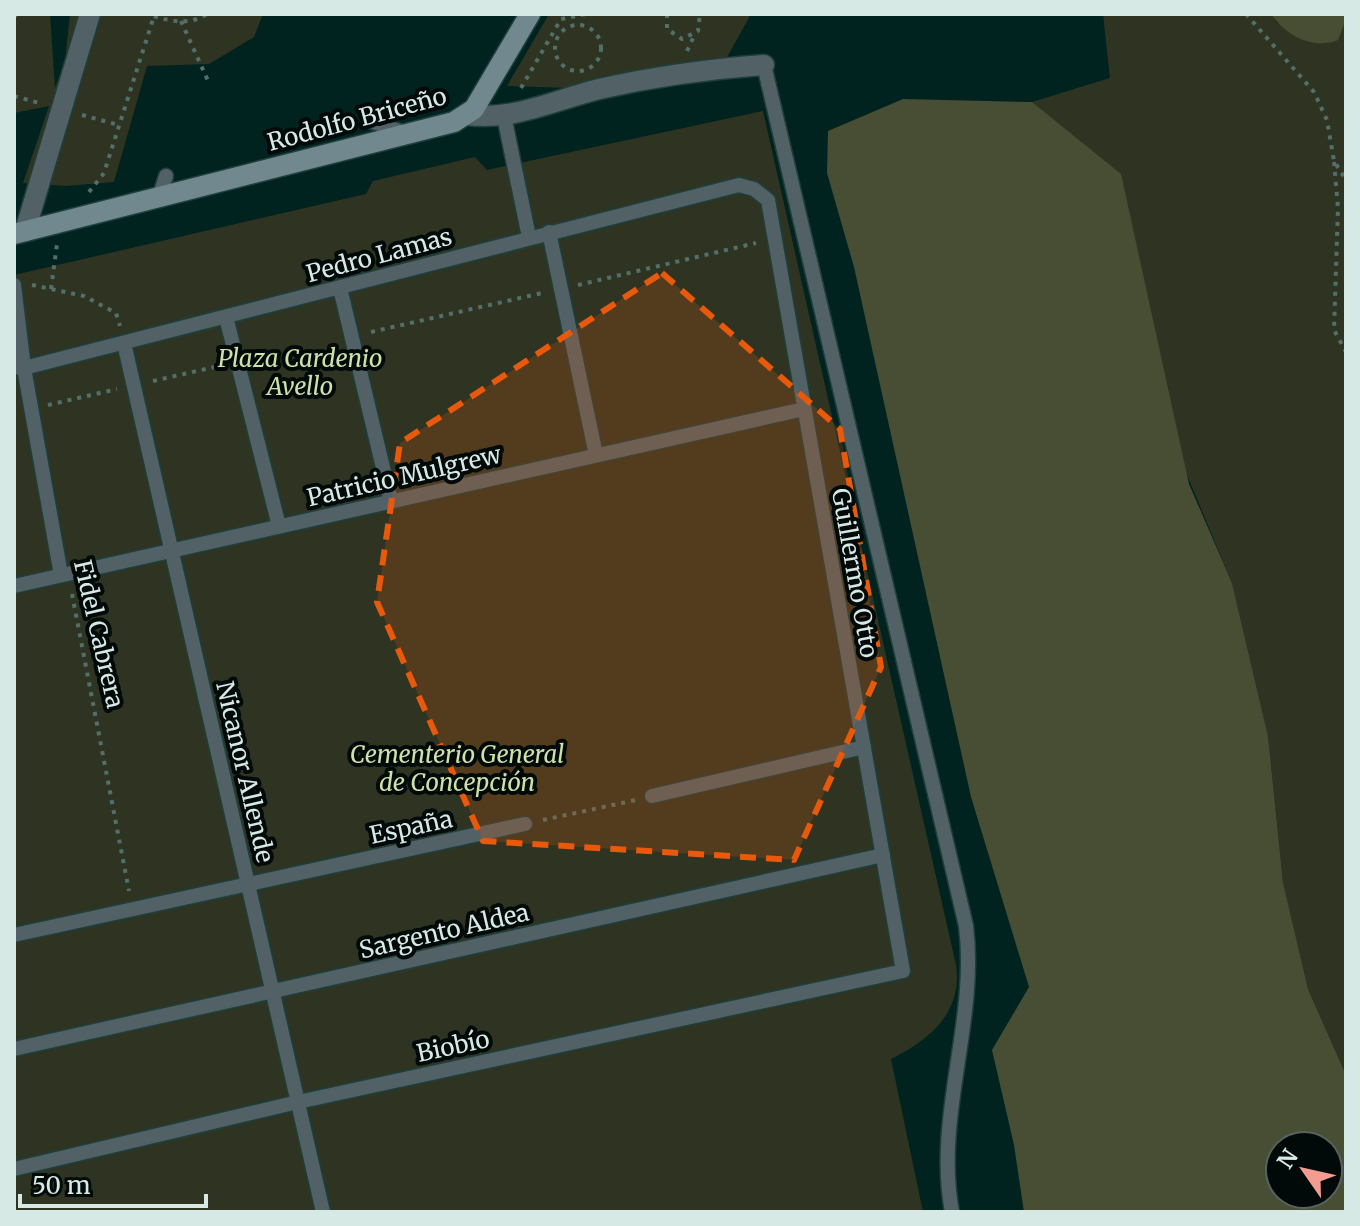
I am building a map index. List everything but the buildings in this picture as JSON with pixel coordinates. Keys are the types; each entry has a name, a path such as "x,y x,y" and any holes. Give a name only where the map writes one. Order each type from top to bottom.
{"street":[{"path":"20,232 90,14"},
{"path":"467,115 530,14"},
{"name":"Rodolfo Briceño","path":"20,232 409,135 467,115 504,116 600,89 721,68 764,65"}],"lane":[{"path":"764,65 966,926 971,966 950,1139 952,1212"},
{"path":"504,116 529,237"},
{"path":"370,121 409,135"},
{"path":"159,198 166,176"},
{"name":"Pedro Lamas","path":"19,368 739,185 754,189"},
{"name":"Guillermo Otto","path":"754,189 768,200 903,971"},
{"path":"549,232 596,455"},
{"name":"Fidel Cabrera","path":"20,284 19,368 61,575"},
{"path":"340,288 391,501"},
{"path":"226,317 279,526"},
{"name":"Nicanor Allende","path":"124,343 323,1212"},
{"name":"Patricio Mulgrew","path":"14,586 804,409"},
{"path":"652,796 864,747"},
{"name":"España","path":"14,935 525,824"},
{"name":"Sargento Aldea","path":"14,1049 883,855"},
{"name":"Biobío","path":"14,1169 298,1102 903,971"}],"path":[{"path":"191,14 192,21"},
{"path":"51,289 60,222 65,212 88,193 104,173 153,15 192,21 207,14"},
{"path":"522,86 561,19 586,14"},
{"path":"658,15 666,16 671,34 682,39 698,31 701,16 708,14"},
{"path":"1246,14 1314,92 1327,120 1338,208 1334,330 1346,352"},
{"path":"181,21 209,83"},
{"path":"577,25 591,29 601,49 595,63 581,70 567,68 556,56 559,35 577,25"},
{"path":"1334,161 1346,180"},
{"path":"20,284 84,296 116,313 124,343"},
{"name":"Fidel Cabrera","path":"61,575 70,584 133,909"},
{"path":"525,824 652,796"}],"highlighted area":[{"path":"662,273 840,429 881,667 794,860 483,841 377,602 400,443"}],"green space":[{"path":"14,14 50,14 55,88 65,61 70,14 263,14 254,37 209,64 147,66 114,182 66,186 23,183 49,106 14,113"},
{"path":"549,14 751,14 721,68 600,89 507,86"},
{"path":"1103,14 1271,14 1277,23 1346,19 1346,1075 1308,989 1283,882 1268,736 1232,583 1032,102 1110,78"},
{"path":"1271,14 1344,14 1346,19 1338,40 1319,43 1292,35"},
{"path":"903,99 1032,102 1121,174 1189,484 1232,583 1268,736 1283,882 1308,989 1346,1075 1346,1212 1024,1212 1014,1145 992,1050 1029,987 971,797 854,267 827,173 828,131"},
{"name":"Cementerio General de Concepción","path":"763,111 956,965 954,997 941,1022 919,1043 891,1059 923,1212 14,1212 14,275 366,194 373,181 475,157 487,170"}],"park label":[{"name":"Plaza Cardenio Avello","path":"300,372"}]}
